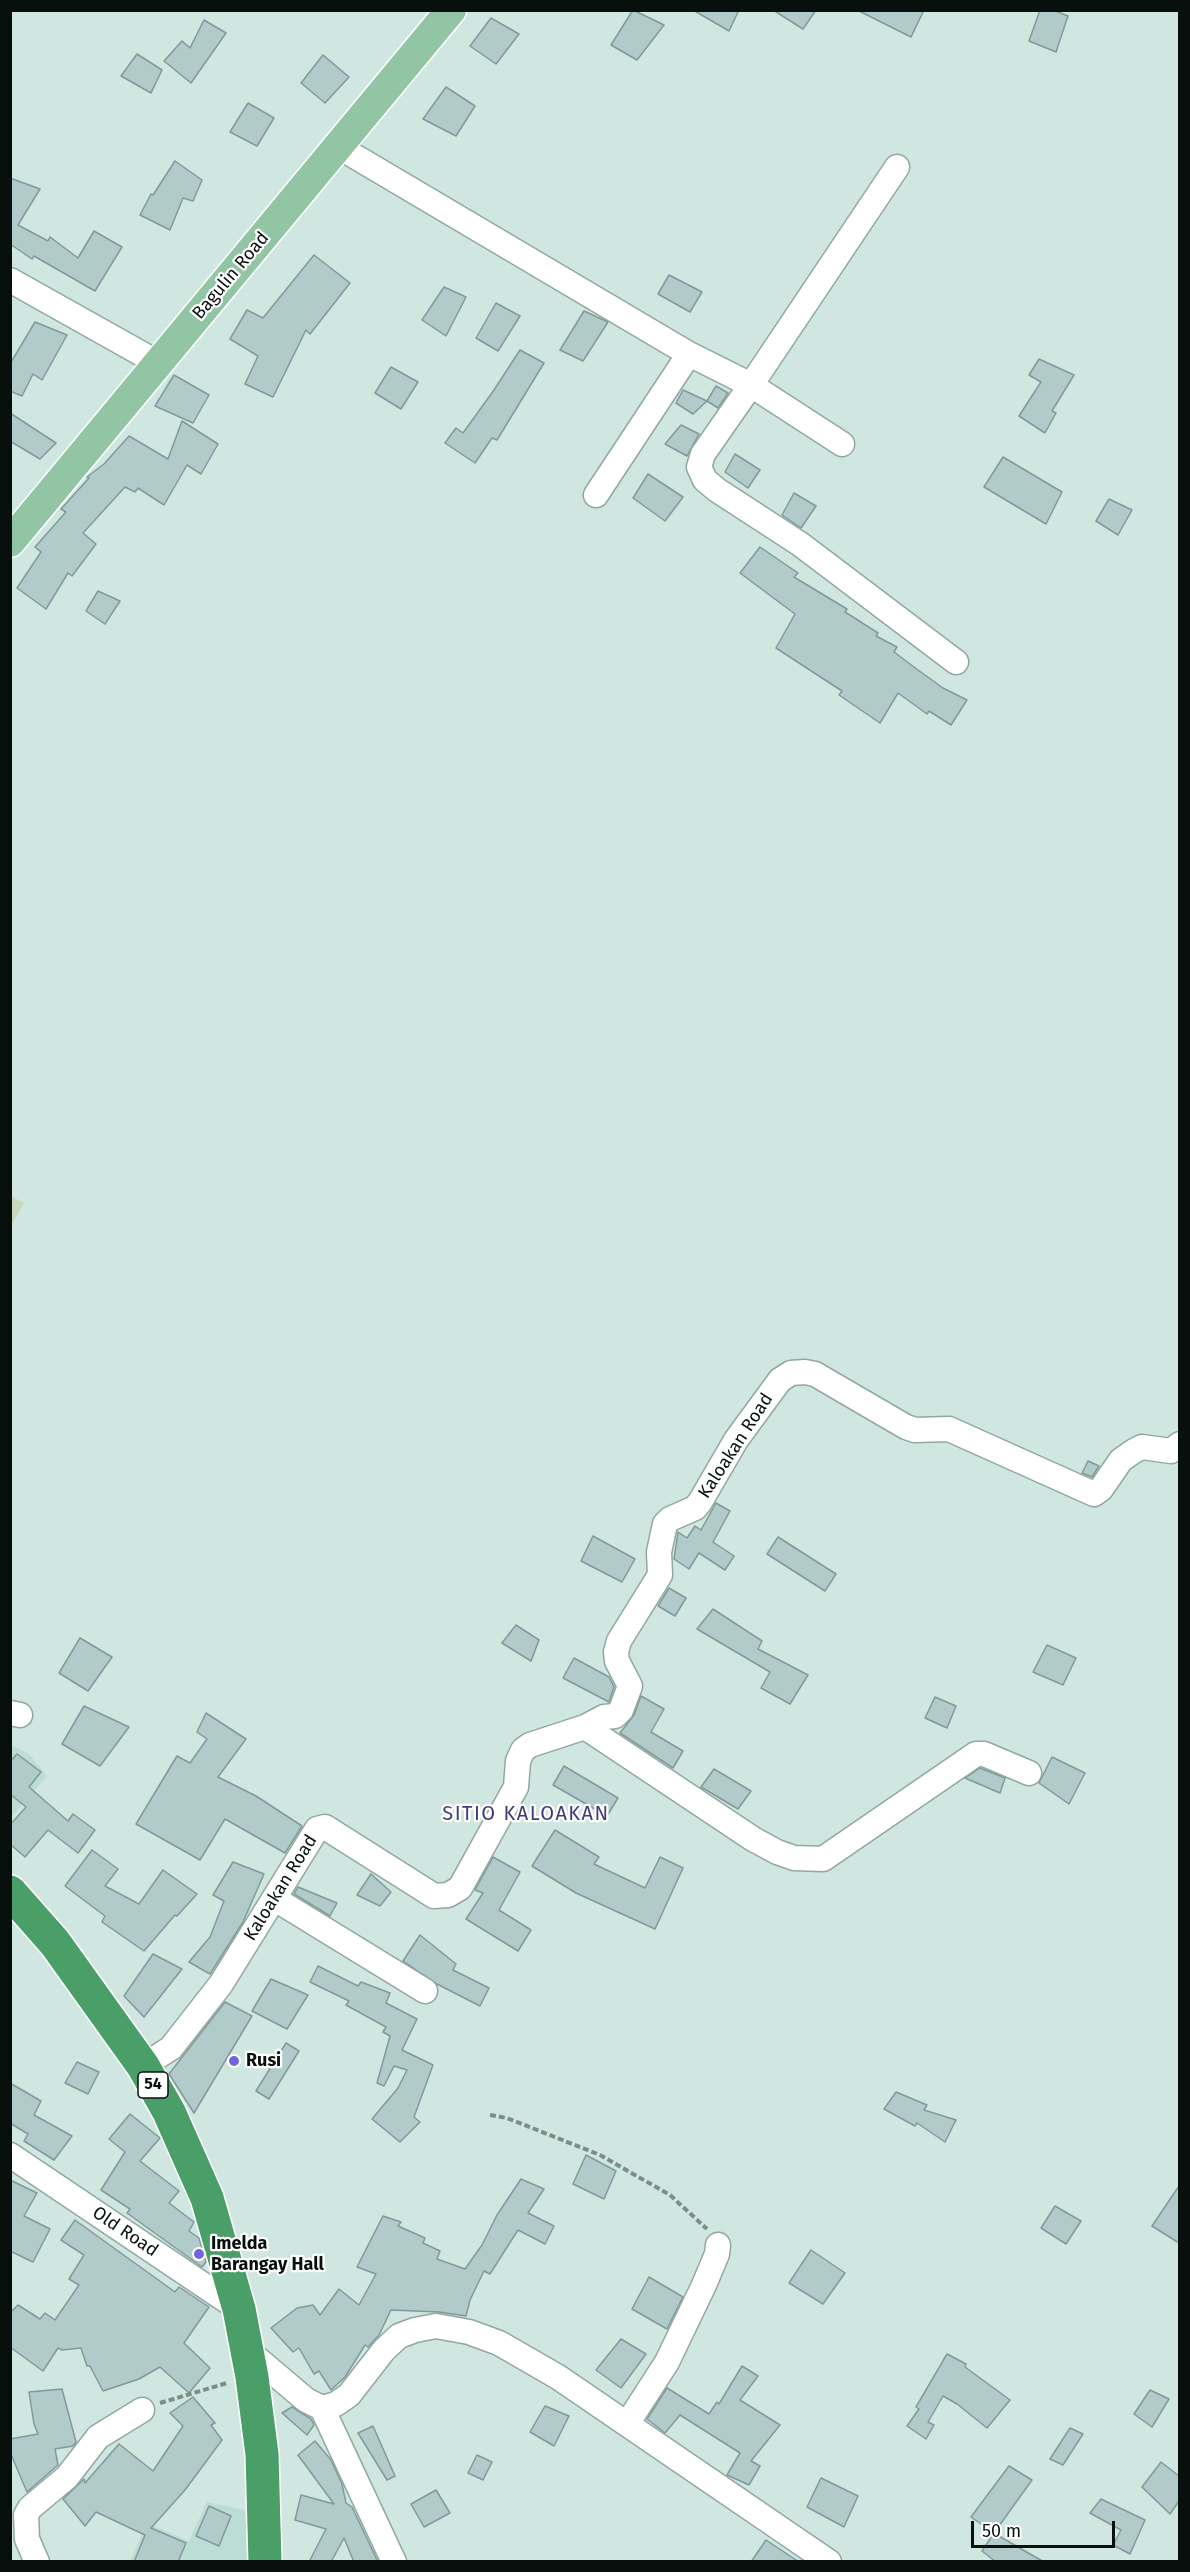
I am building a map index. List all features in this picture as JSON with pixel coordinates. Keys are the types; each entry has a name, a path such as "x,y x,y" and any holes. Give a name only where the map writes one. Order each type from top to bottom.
{"highway":[{"name":"54","path":"10,1892 55,1943 143,2066 169,2112 207,2198 240,2309 250,2364 262,2454 265,2562"}],"main road":[{"name":"Bagulin Road","path":"10,542 451,10"}],"street":[{"path":"339,147 689,354 751,385 842,444"},
{"path":"897,167 702,454 699,467 705,480 800,544 956,662"},
{"path":"10,280 158,363"},
{"path":"596,495 689,354"},
{"name":"Kaloakan Road","path":"143,2066 171,2048 221,1984 276,1899 311,1837 322,1827 434,1896 448,1895 460,1888 475,1866 516,1787 518,1761 523,1750 530,1745 585,1727 604,1717 615,1716 630,1686 617,1660 616,1652 620,1641 660,1575 659,1552 665,1524 670,1519 694,1508 700,1502 736,1440 780,1380 791,1373 815,1374 906,1427 915,1430 949,1430 1094,1494 1101,1489 1121,1460 1134,1451 1142,1447 1171,1451 1179,1444"},
{"path":"585,1727 753,1839 777,1852 795,1858 823,1859 976,1754 984,1754 1029,1773"},
{"path":"276,1899 425,1991"},
{"name":"Old Road","path":"10,2155 240,2309"},
{"path":"627,2424 667,2362 705,2285 717,2254 718,2244"},
{"path":"322,2408 336,2404 349,2395 384,2350 399,2336 436,2326 469,2332 499,2343 558,2377 829,2562"},
{"path":"250,2364 322,2408 394,2562"},
{"path":"37,2562 27,2539 26,2516 30,2508 67,2476 98,2437 142,2410"}],"path":[{"path":"490,2115 507,2118 600,2155 648,2181 670,2195 709,2231 718,2244"},
{"path":"142,2410 180,2396 250,2364"}],"shaded area":[{"path":"11,1196 24,1203 11,1226"},
{"path":"11,1744 29,1754 47,1776 11,1817"},
{"path":"207,2502 248,2511 247,2561 130,2562 147,2523 189,2541"}],"building":[{"path":"633,10 664,25 637,60 611,45"},
{"path":"693,10 739,10 729,31"},
{"path":"773,10 816,10 803,29"},
{"path":"857,10 924,10 911,37"},
{"path":"1040,10 1053,10 1068,16 1056,52 1029,41"},
{"path":"491,18 519,34 496,64 470,46"},
{"path":"204,20 226,33 191,83 164,61 182,41 190,48"},
{"path":"137,54 162,70 151,93 121,76"},
{"path":"323,55 349,77 325,103 301,83"},
{"path":"446,87 475,106 456,136 423,119"},
{"path":"248,103 274,118 257,146 230,132"},
{"path":"175,161 202,180 193,201 183,198 170,230 140,215 151,194 153,195"},
{"path":"10,178 40,189 18,225 48,241 50,237 78,258 94,231 122,247 95,291 34,256 32,259 10,244"},
{"path":"314,255 350,283 310,334 306,330 273,397 245,384 258,356 230,339 247,310 263,318"},
{"path":"669,275 702,292 690,312 658,294"},
{"path":"444,287 466,297 446,336 422,320"},
{"path":"496,303 520,316 498,351 476,338"},
{"path":"584,311 608,322 583,361 560,350"},
{"path":"35,322 67,335 42,380 33,374 22,396 10,391 10,364"},
{"path":"520,350 544,363 497,440 492,438 475,463 445,443 456,428 463,433"},
{"path":"1039,359 1074,375 1052,411 1056,413 1045,433 1019,416 1041,382 1029,375"},
{"path":"391,367 418,382 401,409 375,393"},
{"path":"174,375 209,395 193,423 155,406"},
{"path":"716,386 728,393 718,408 707,401"},
{"path":"683,390 707,401 693,414 676,403"},
{"path":"10,413 56,443 40,459 10,441"},
{"path":"182,421 218,444 201,474 187,465 164,505 138,488 135,492 125,487 83,533 96,544 72,576 68,573 46,609 17,588 41,552 35,547 66,512 61,509 89,478 87,477 104,464 129,436 168,459"},
{"path":"681,425 699,434 687,456 665,444"},
{"path":"735,454 760,470 748,488 725,472"},
{"path":"1003,457 1062,492 1046,524 984,487"},
{"path":"648,474 683,497 665,521 633,498"},
{"path":"794,493 816,506 801,528 782,515"},
{"path":"1109,499 1132,510 1118,535 1096,521"},
{"path":"760,547 798,573 794,577 847,609 845,612 878,633 876,636 897,647 894,652 918,670 943,688 967,700 951,725 929,711 927,714 898,693 880,723 839,695 842,691 776,648 795,614 740,573"},
{"path":"98,591 120,601 105,624 86,611"},
{"path":"1088,1461 1099,1466 1092,1477 1082,1473"},
{"path":"716,1503 730,1511 713,1542 734,1556 725,1570 699,1553 689,1569 674,1559 678,1532 687,1538 695,1526 701,1530"},
{"path":"593,1536 635,1559 622,1582 581,1561"},
{"path":"778,1537 836,1574 825,1591 767,1554"},
{"path":"669,1588 686,1598 675,1616 658,1606"},
{"path":"713,1609 762,1641 758,1649 808,1675 790,1704 761,1688 770,1672 697,1629"},
{"path":"516,1625 539,1640 531,1661 502,1643"},
{"path":"80,1638 112,1657 88,1691 59,1673"},
{"path":"1047,1645 1076,1658 1063,1685 1033,1672"},
{"path":"574,1658 609,1677 614,1687 609,1702 563,1678"},
{"path":"641,1696 664,1709 651,1732 683,1751 673,1768 620,1733 634,1715"},
{"path":"935,1697 956,1706 947,1728 925,1718"},
{"path":"84,1706 129,1727 100,1766 62,1744"},
{"path":"206,1713 246,1739 218,1777 256,1796 302,1826 285,1853 225,1819 200,1860 136,1824 177,1756 190,1763 207,1739 197,1732"},
{"path":"17,1754 41,1772 29,1787 68,1821 73,1814 95,1830 78,1853 48,1830 25,1857 10,1844 10,1825 26,1807 10,1794 10,1762"},
{"path":"1052,1757 1085,1773 1069,1804 1039,1783"},
{"path":"564,1766 618,1798 607,1816 553,1785"},
{"path":"980,1768 1005,1778 1000,1793 965,1778"},
{"path":"714,1769 751,1791 738,1809 701,1787"},
{"path":"555,1830 599,1857 594,1864 645,1888 660,1857 683,1868 655,1929 576,1893 532,1866"},
{"path":"92,1850 118,1869 105,1886 139,1904 163,1870 197,1894 177,1916 175,1915 144,1951 102,1922 105,1916 65,1886"},
{"path":"493,1857 520,1872 499,1910 531,1930 518,1951 466,1919 483,1893 475,1890"},
{"path":"233,1862 264,1874 243,1922 210,1974 189,1962 210,1937 224,1901 213,1895"},
{"path":"371,1874 391,1892 380,1906 357,1895"},
{"path":"298,1887 337,1903 330,1916 294,1894"},
{"path":"420,1935 456,1964 453,1970 489,1988 480,2006 437,1984 403,1961"},
{"path":"153,1954 182,1969 144,2017 124,1996"},
{"path":"318,1966 358,1986 361,1982 390,1993 386,2003 417,2019 402,2050 433,2065 414,2117 420,2122 400,2142 372,2119 398,2088 407,2070 394,2066 384,2086 377,2083 390,2036 383,2032 386,2027 346,2005 349,2001 310,1982"},
{"path":"271,1979 308,1995 287,2029 252,2011"},
{"path":"225,2002 252,2016 194,2113 169,2074"},
{"path":"286,2043 299,2051 269,2099 256,2091"},
{"path":"77,2062 99,2072 88,2094 65,2083"},
{"path":"10,2083 41,2101 34,2115 72,2136 54,2160 24,2141 28,2134 10,2123"},
{"path":"896,2092 927,2105 924,2110 956,2120 945,2142 917,2123 915,2126 884,2109"},
{"path":"130,2114 160,2138 140,2161 179,2191 169,2203 194,2222 189,2231 199,2238 206,2262 202,2267 127,2213 130,2209 101,2190 125,2152 109,2139"},
{"path":"586,2155 616,2171 604,2199 573,2184"},
{"path":"521,2179 544,2189 528,2213 554,2226 545,2244 518,2230 490,2274 484,2271 470,2300 466,2316 439,2312 391,2310 379,2335 368,2347 365,2345 345,2377 331,2390 319,2371 314,2374 299,2348 293,2352 271,2328 297,2308 313,2305 320,2315 339,2289 359,2305 376,2274 357,2267 383,2216 401,2222 398,2226 425,2238 423,2243 440,2251 437,2259 465,2269"},
{"path":"10,2180 37,2193 24,2216 50,2229 33,2262 10,2251"},
{"path":"1179,2186 1179,2243 1152,2226"},
{"path":"1055,2206 1081,2221 1066,2244 1041,2228"},
{"path":"75,2220 175,2292 179,2287 209,2307 184,2343 210,2368 189,2393 160,2367 139,2379 103,2391 90,2366 87,2366 81,2348 62,2350 58,2348 43,2371 10,2347 10,2313 18,2305 40,2319 45,2313 55,2320 79,2285 69,2279 84,2255 61,2240"},
{"path":"811,2250 845,2273 823,2304 789,2283"},
{"path":"649,2277 683,2297 667,2329 632,2309"},
{"path":"621,2339 646,2354 621,2388 596,2370"},
{"path":"947,2354 966,2364 965,2367 1010,2400 987,2428 943,2396 928,2422 934,2425 926,2439 907,2426 919,2409 916,2407"},
{"path":"742,2366 758,2376 740,2400 780,2425 751,2461 760,2466 749,2485 727,2475 740,2453 680,2415 665,2433 647,2419 667,2388 709,2414 717,2402 719,2404"},
{"path":"62,2389 76,2442 73,2446 55,2449 58,2465 27,2492 10,2452 10,2439 38,2434 34,2424 29,2392"},
{"path":"1150,2390 1169,2399 1152,2427 1134,2414"},
{"path":"193,2397 215,2423 211,2425 222,2440 185,2490 151,2528 186,2543 178,2562 134,2562 145,2535 96,2512 85,2526 63,2499 84,2479 85,2483 119,2444 153,2471 183,2426 170,2413"},
{"path":"545,2406 569,2416 554,2446 530,2432"},
{"path":"292,2407 311,2419 314,2425 307,2435 282,2413"},
{"path":"373,2426 395,2476 387,2480 358,2433"},
{"path":"1070,2428 1083,2434 1063,2465 1050,2459"},
{"path":"315,2441 331,2460 342,2484 346,2503 352,2507 378,2562 354,2562 344,2538 331,2562 309,2562 326,2529 295,2520 301,2495 334,2504 298,2455"},
{"path":"477,2455 492,2462 483,2480 468,2473"},
{"path":"1161,2462 1179,2476 1179,2501 1170,2514 1142,2487"},
{"path":"1009,2466 1032,2480 994,2533 971,2517"},
{"path":"821,2478 858,2496 844,2527 807,2507"},
{"path":"436,2490 450,2513 424,2527 411,2504"},
{"path":"1101,2499 1145,2520 1130,2554 1113,2545 1121,2530 1090,2513"},
{"path":"209,2506 231,2516 219,2546 196,2536"},
{"path":"994,2533 1044,2562 996,2562 982,2551"},
{"path":"766,2540 799,2562 751,2562"}],"place":[{"name":"Rusi","path":"234,2061"},
{"name":"Imelda Barangay Hall","path":"199,2254"}],"district":[{"name":"SITIO KALOAKAN","path":"526,1814"}]}
